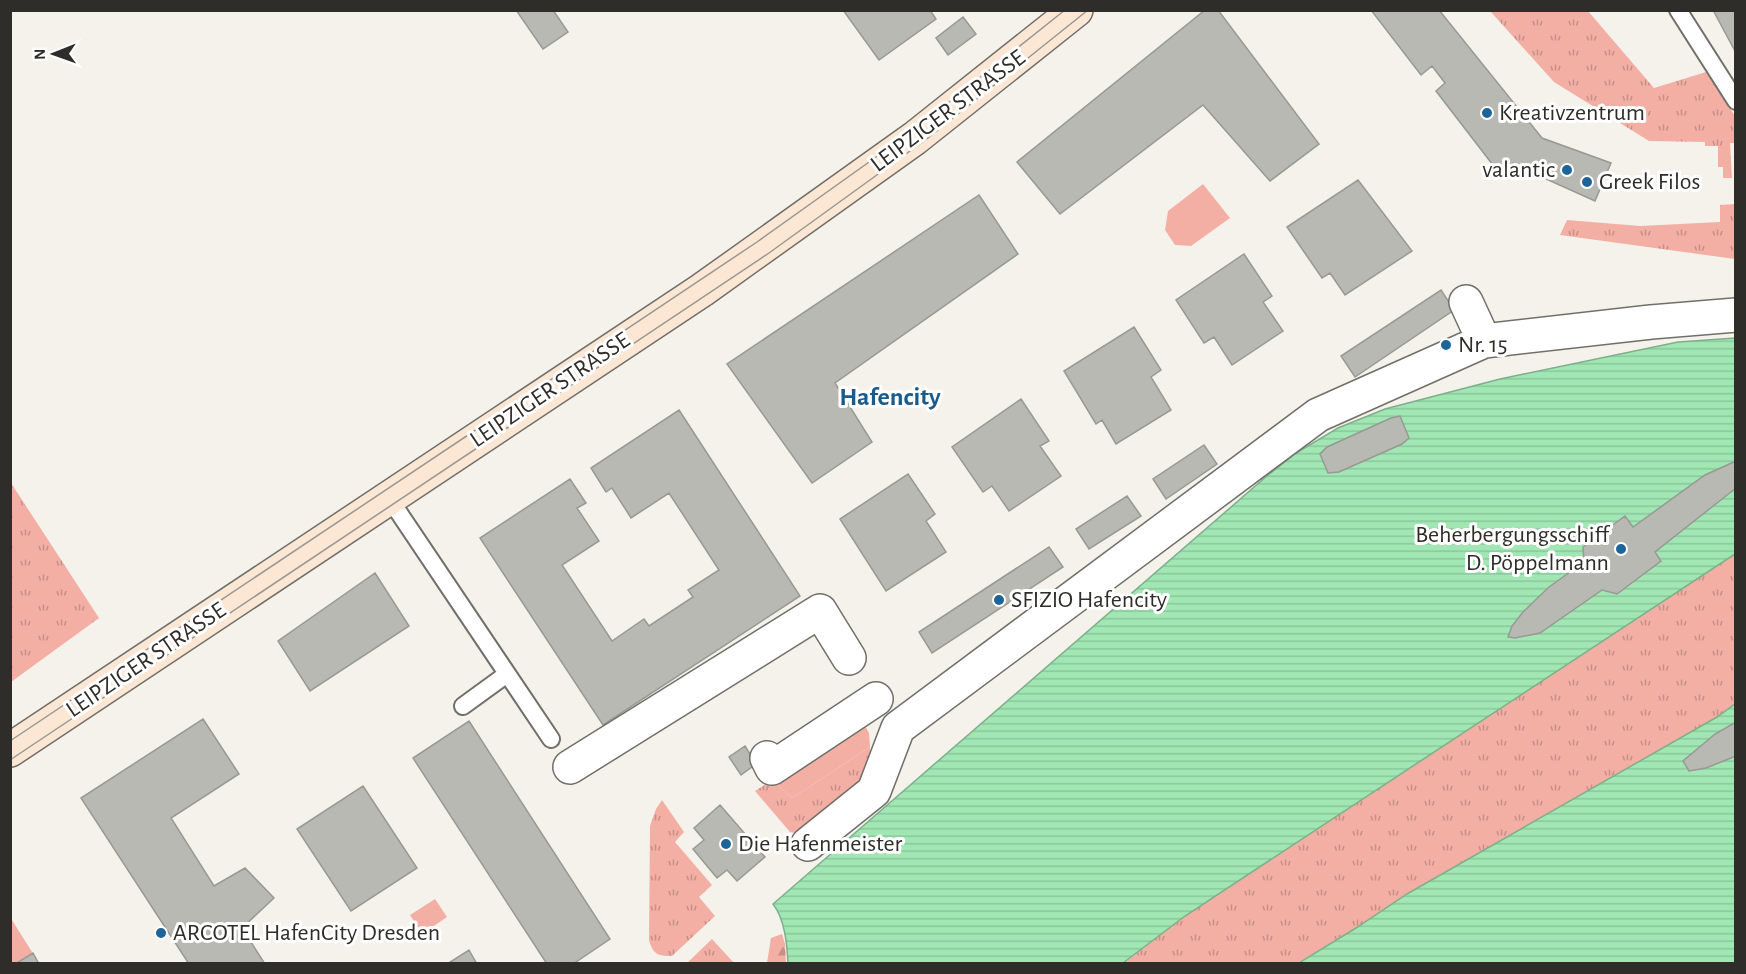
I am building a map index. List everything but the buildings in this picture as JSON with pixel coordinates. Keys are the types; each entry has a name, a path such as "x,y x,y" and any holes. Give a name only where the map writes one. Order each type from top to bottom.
{"main road":[{"name":"LEIPZIGER STRASSE","path":"10,750 702,290 915,138 1076,10"}],"street":[{"path":"1466,302 1484,341"},
{"path":"808,844 874,791 898,728 1315,409 1484,341 1736,315"},
{"path":"570,767 820,611 849,658"},
{"path":"767,758 772,768 873,695 898,728"}],"lane":[{"path":"1678,10 1736,101"},
{"path":"389,498 551,739"},
{"path":"463,706 507,674"}],"green space":[{"path":"1490,11 1588,11 1654,88 1706,72 1735,116 1735,143 1730,143 1732,178 1723,178 1723,167 1718,167 1718,146 1705,146 1705,142 1649,141 1554,82"},
{"path":"1203,184 1230,218 1191,246 1175,245 1165,230 1168,211"},
{"path":"1735,204 1735,259 1560,235 1567,220 1640,226 1720,222 1720,205"},
{"path":"11,483 99,618 10,682"},
{"path":"1735,554 1735,704 1717,717 1407,894 1297,963 1123,964 1185,916"},
{"path":"863,722 869,733 870,747 792,798 772,780"},
{"path":"870,747 865,779 800,834 790,832 755,791 772,780 792,798"},
{"path":"662,800 684,832 675,842 712,885 699,897 715,916 672,956 656,953 649,940 650,826"},
{"path":"435,899 447,917 422,934 410,915"},
{"path":"10,917 39,963 11,963"},
{"path":"782,934 786,963 767,963 771,938"},
{"path":"712,939 734,963 687,963"}],"shaded area":[{"path":"1735,338 1735,554 1185,916 1123,963 788,963 783,925 773,904 1296,453 1338,428 1385,409 1500,379 1678,342"},
{"path":"1735,704 1735,963 1297,964 1407,894 1717,717"}],"tram line":[{"path":"10,741 757,242 914,130 1065,10"},
{"path":"10,760 769,253 928,138 1088,10"}],"place":[{"name":"Kreativzentrum","path":"1487,113"},
{"name":"valantic","path":"1567,170"},
{"name":"Greek Filos","path":"1587,182"},
{"name":"Nr. 15","path":"1446,345"},
{"name":"Beherbergungsschiff D. Pöppelmann","path":"1621,549"},
{"name":"SFIZIO Hafencity","path":"999,600"},
{"name":"Die Hafenmeister","path":"726,844"},
{"name":"ARCOTEL HafenCity Dresden","path":"161,933"}],"district":[{"name":"Hafencity","path":"890,397"}]}
